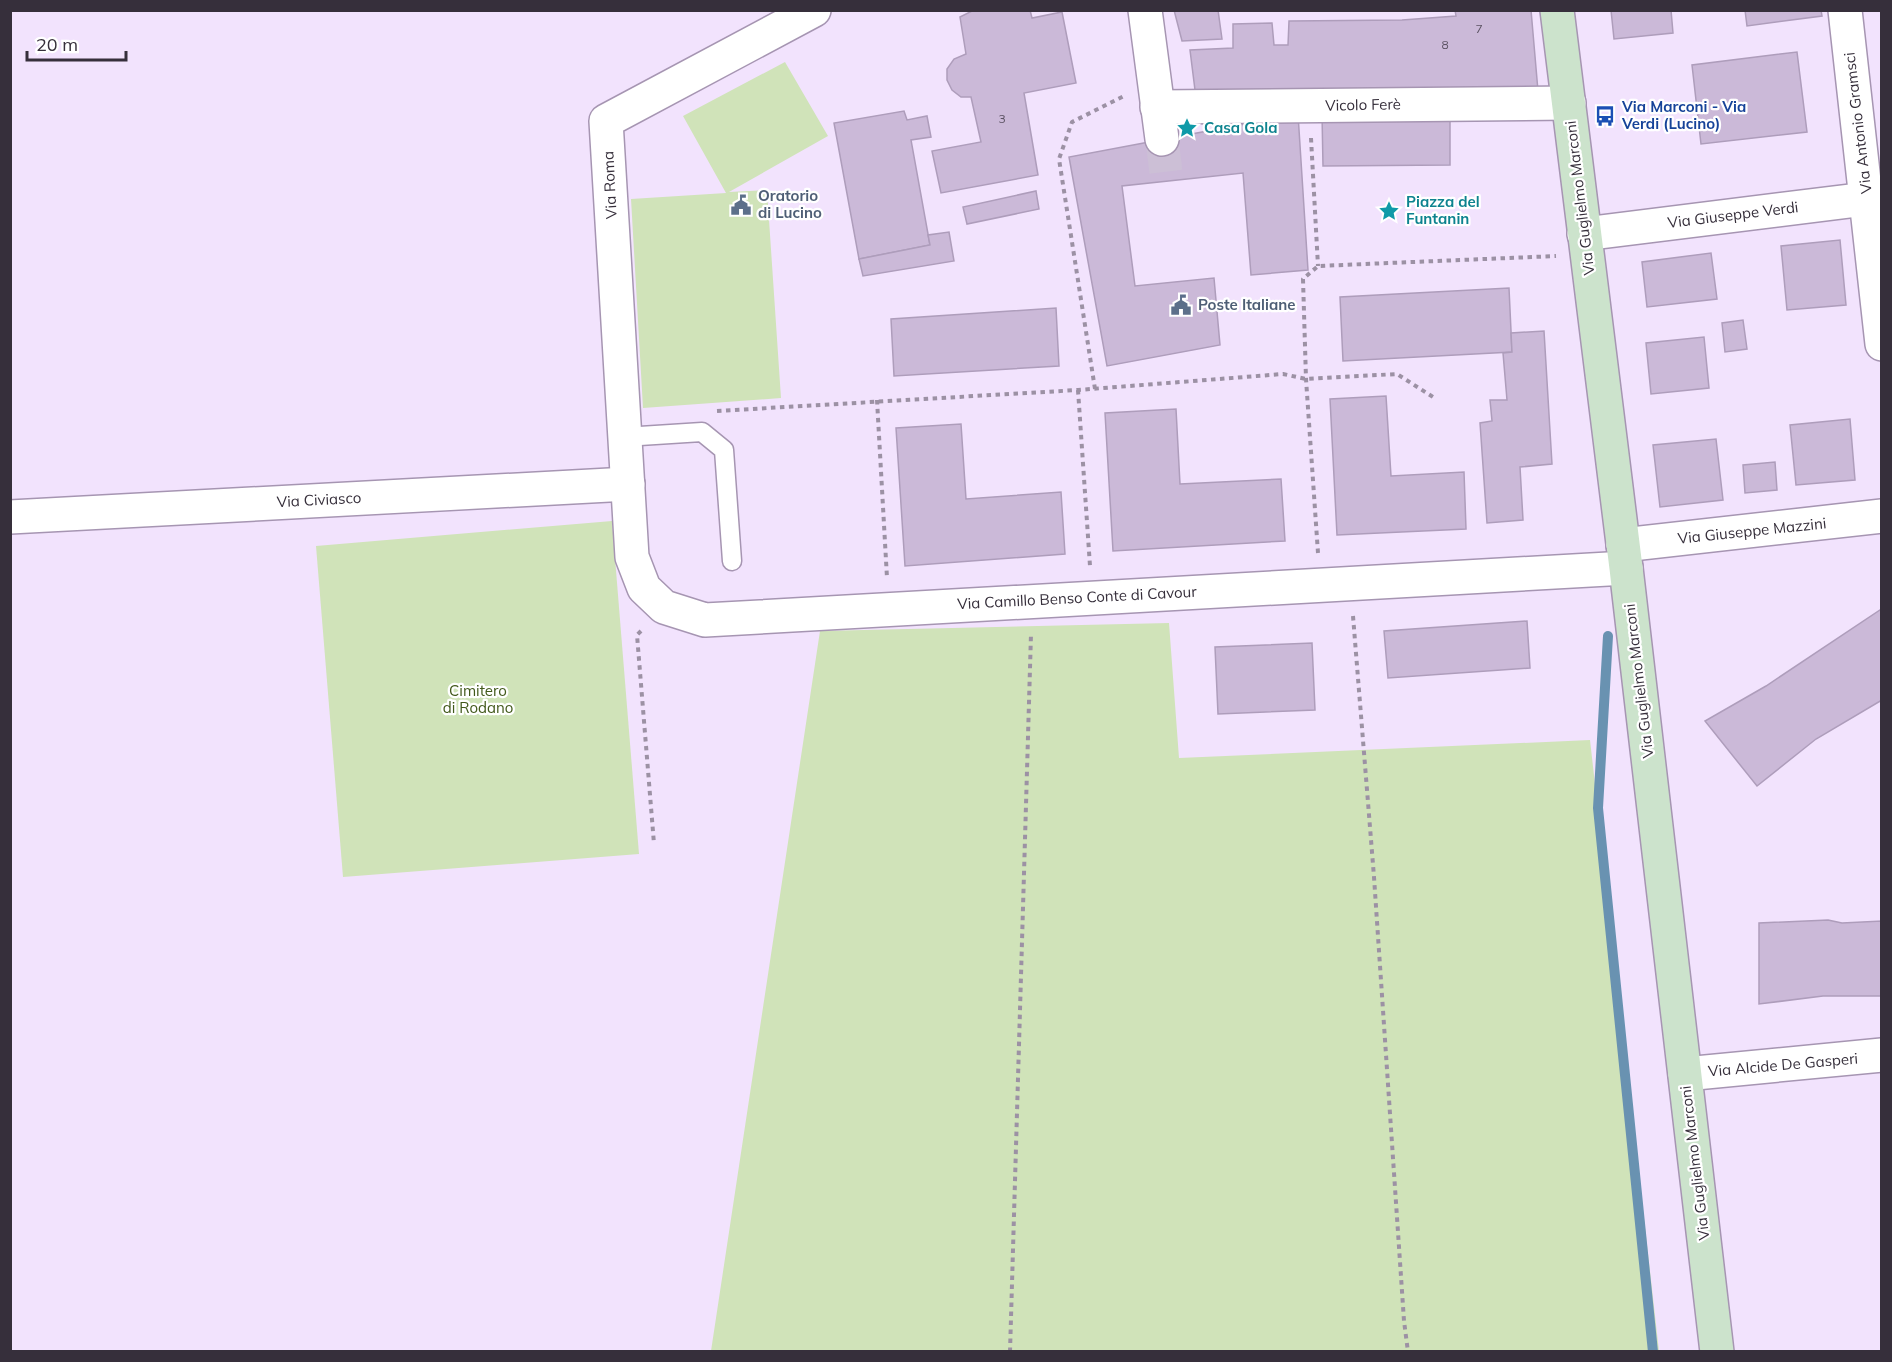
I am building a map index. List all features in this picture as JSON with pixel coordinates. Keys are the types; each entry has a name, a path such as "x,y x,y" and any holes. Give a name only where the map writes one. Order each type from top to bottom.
{"street":[{"name":"Via Roma","path":"628,484 606,121 814,10"},
{"path":"1145,10 1162,139"},
{"name":"Via Guglielmo Marconi","path":"1557,10 1717,1352"},
{"name":"Via Antonio Gramsci","path":"1845,10 1874,197 1881,344"},
{"name":"Vicolo Ferè","path":"1156,94 1310,106 1569,103"},
{"name":"Via Giuseppe Verdi","path":"1585,245 1874,197"},
{"name":"Via Camillo Benso Conte di Cavour","path":"628,484 632,557 644,588 664,607 705,620 1335,583 1624,557"},
{"name":"Via Civiasco","path":"10,517 628,484"},
{"name":"Via Giuseppe Mazzini","path":"1624,557 1881,516"},
{"name":"Via Alcide De Gasperi","path":"1685,1074 1881,1055"}],"lane":[{"path":"624,437 702,432 724,450 732,561"}],"path":[{"path":"1095,388 1059,159 1072,122 1156,94"},
{"path":"1310,106 1318,266"},
{"path":"1408,1352 1375,889 1306,379 1303,279 1318,266 1585,245"},
{"path":"716,411 1078,390 1283,374 1306,379 1397,374 1433,398"},
{"path":"1078,390 1093,597"},
{"path":"878,400 889,609"},
{"path":"1010,1352 1032,601"},
{"path":"654,844 637,635 664,607"}],"green space":[{"path":"785,62 828,136 729,192 767,190 781,398 643,408 631,199 726,193 683,116"},
{"name":"Cimitero di Rodano","path":"612,521 639,854 343,877 316,546"},
{"path":"1169,623 1179,758 1590,740 1659,1351 711,1351 820,631"}],"building":[{"path":"974,10 1030,10 1032,18 1062,12 1076,83 1024,93 1038,175 941,193 932,151 981,142 971,97 961,97 952,90 947,80 947,69 954,59 966,54 960,17"},
{"path":"1174,10 1218,10 1222,39 1182,41"},
{"path":"1455,10 1531,10 1538,91 1196,98 1190,50 1233,48 1233,24 1272,23 1274,45 1288,45 1289,21 1402,20 1456,16"},
{"path":"1611,10 1671,10 1673,33 1614,39"},
{"path":"1745,10 1821,10 1822,16 1747,26"},
{"path":"1797,52 1807,132 1701,144 1692,65"},
{"path":"904,111 907,120 927,116 931,137 911,140 930,245 859,259 834,123"},
{"path":"1450,113 1450,165 1323,166 1322,114"},
{"path":"1298,114 1308,270 1251,275 1243,173 1122,186 1135,286 1214,278 1220,345 1107,366 1069,157"},
{"path":"1036,191 1039,209 967,224 963,207"},
{"path":"949,232 954,261 863,276 859,259 930,245 928,235"},
{"path":"1840,240 1846,305 1787,310 1781,246"},
{"path":"1711,253 1717,299 1647,307 1642,262"},
{"path":"1509,288 1512,352 1343,361 1340,297"},
{"path":"1056,308 1059,366 894,376 891,319"},
{"path":"1743,320 1747,349 1725,352 1722,323"},
{"path":"1544,331 1552,464 1520,467 1523,520 1487,523 1480,423 1492,421 1490,400 1507,400 1503,353 1512,352 1511,333"},
{"path":"1704,337 1709,388 1651,394 1646,343"},
{"path":"1386,396 1391,476 1464,472 1466,529 1337,535 1330,399"},
{"path":"1176,409 1180,484 1281,479 1285,541 1113,551 1105,413"},
{"path":"1850,419 1855,480 1796,485 1790,425"},
{"path":"961,424 966,499 1061,492 1065,554 905,566 896,428"},
{"path":"1716,439 1723,500 1660,507 1653,445"},
{"path":"1775,462 1777,490 1745,493 1743,465"},
{"path":"1882,610 1882,700 1816,739 1757,786 1705,721 1766,686"},
{"path":"1527,621 1530,668 1388,678 1384,631"},
{"path":"1312,643 1315,710 1218,714 1215,647"},
{"path":"1828,920 1842,923 1882,921 1882,996 1823,996 1759,1004 1759,923"}],"waterway":[{"path":"1608,636 1598,808 1653,1352"}],"tunnel":[{"path":"1162,139 1167,181"}],"place":[{"name":"Via Marconi - Via Verdi (Lucino)","path":"1605,116"},
{"name":"Casa Gola","path":"1187,128"},
{"name":"Oratorio di Lucino","path":"741,205"},
{"name":"Piazza del Funtanin","path":"1389,211"},
{"name":"Poste Italiane","path":"1181,305"}]}
